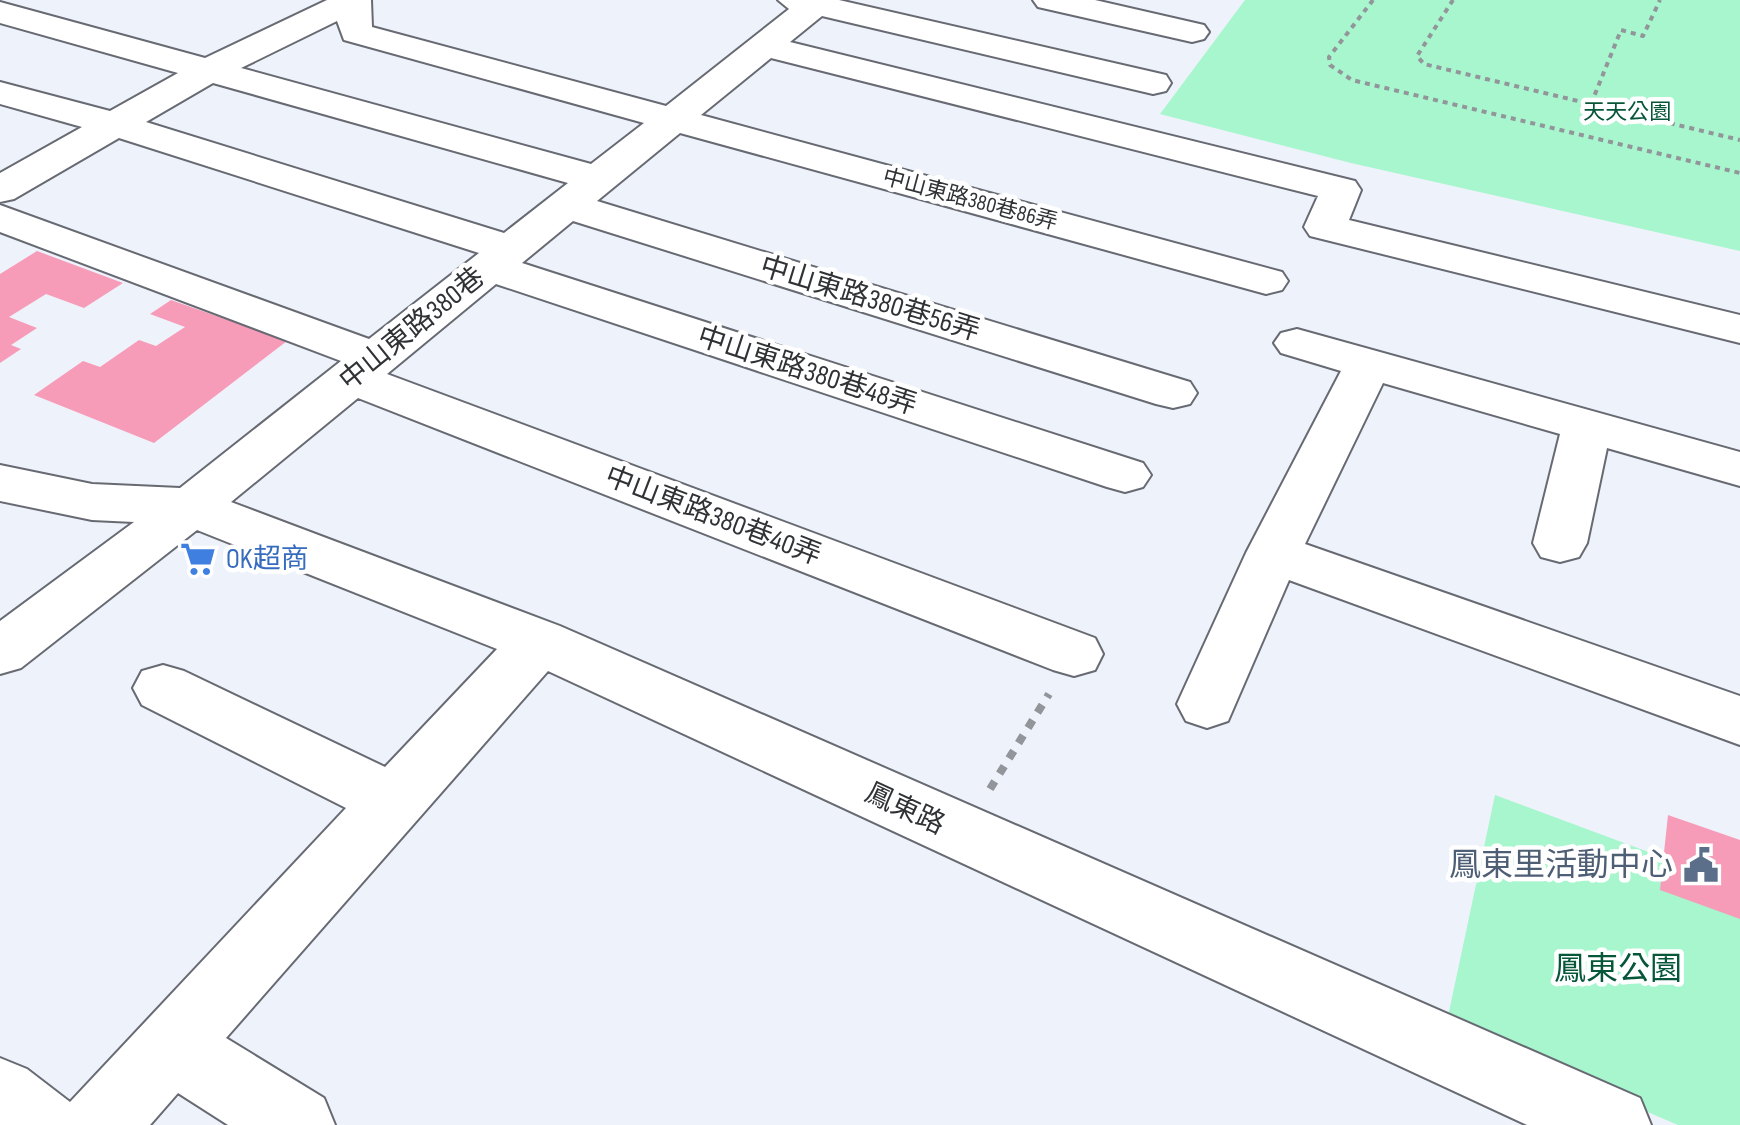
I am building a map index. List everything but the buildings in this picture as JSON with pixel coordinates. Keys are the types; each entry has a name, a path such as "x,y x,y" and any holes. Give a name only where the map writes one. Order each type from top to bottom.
{"street":[{"path":"0,190 208,70 351,0"},
{"name":"中山東路380巷86弄","path":"351,0 356,34 1266,281"},
{"path":"1050,0 1192,32"},
{"path":"810,2 1145,94 1216,0"},
{"name":"中山東路380巷","path":"0,652 191,507 764,46 810,2"},
{"name":"中山東路380巷56弄","path":"0,12 208,70 582,192 1173,393"},
{"path":"764,46 1341,190 1325,227 1740,329"},
{"name":"中山東路380巷48弄","path":"0,92 114,124 1125,476"},
{"name":"中山東路380巷40弄","path":"0,218 1074,654"},
{"path":"1297,342 1740,469"},
{"path":"1207,704 1273,553 1369,364"},
{"path":"1560,543 1587,425"},
{"name":"鳳東路","path":"0,483 92,502 191,507 538,642 1612,1125"},
{"path":"1273,553 1740,721"},
{"path":"99,1125 538,642"},
{"path":"162,688 393,802"},
{"path":"171,1046 297,1125"},
{"path":"0,1095 41,1125"}],"path":[{"path":"1373,0 1329,57 1330,64 1352,80 1740,172"},
{"path":"1453,0 1417,56 1424,64 1740,140"},
{"path":"1591,104 1621,30 1643,36 1660,0"},
{"path":"962,835 1074,654"}],"green space":[{"name":"天天公園","path":"1245,0 1740,0 1740,251 1351,163 1160,114"},
{"name":"鳳東公園","path":"1495,795 1740,886 1740,1125 1678,1125 1446,1026"}],"place":[{"name":"OK超商","path":"198,559"},
{"name":"鳳東里活動中心","path":"1701,865"}]}
